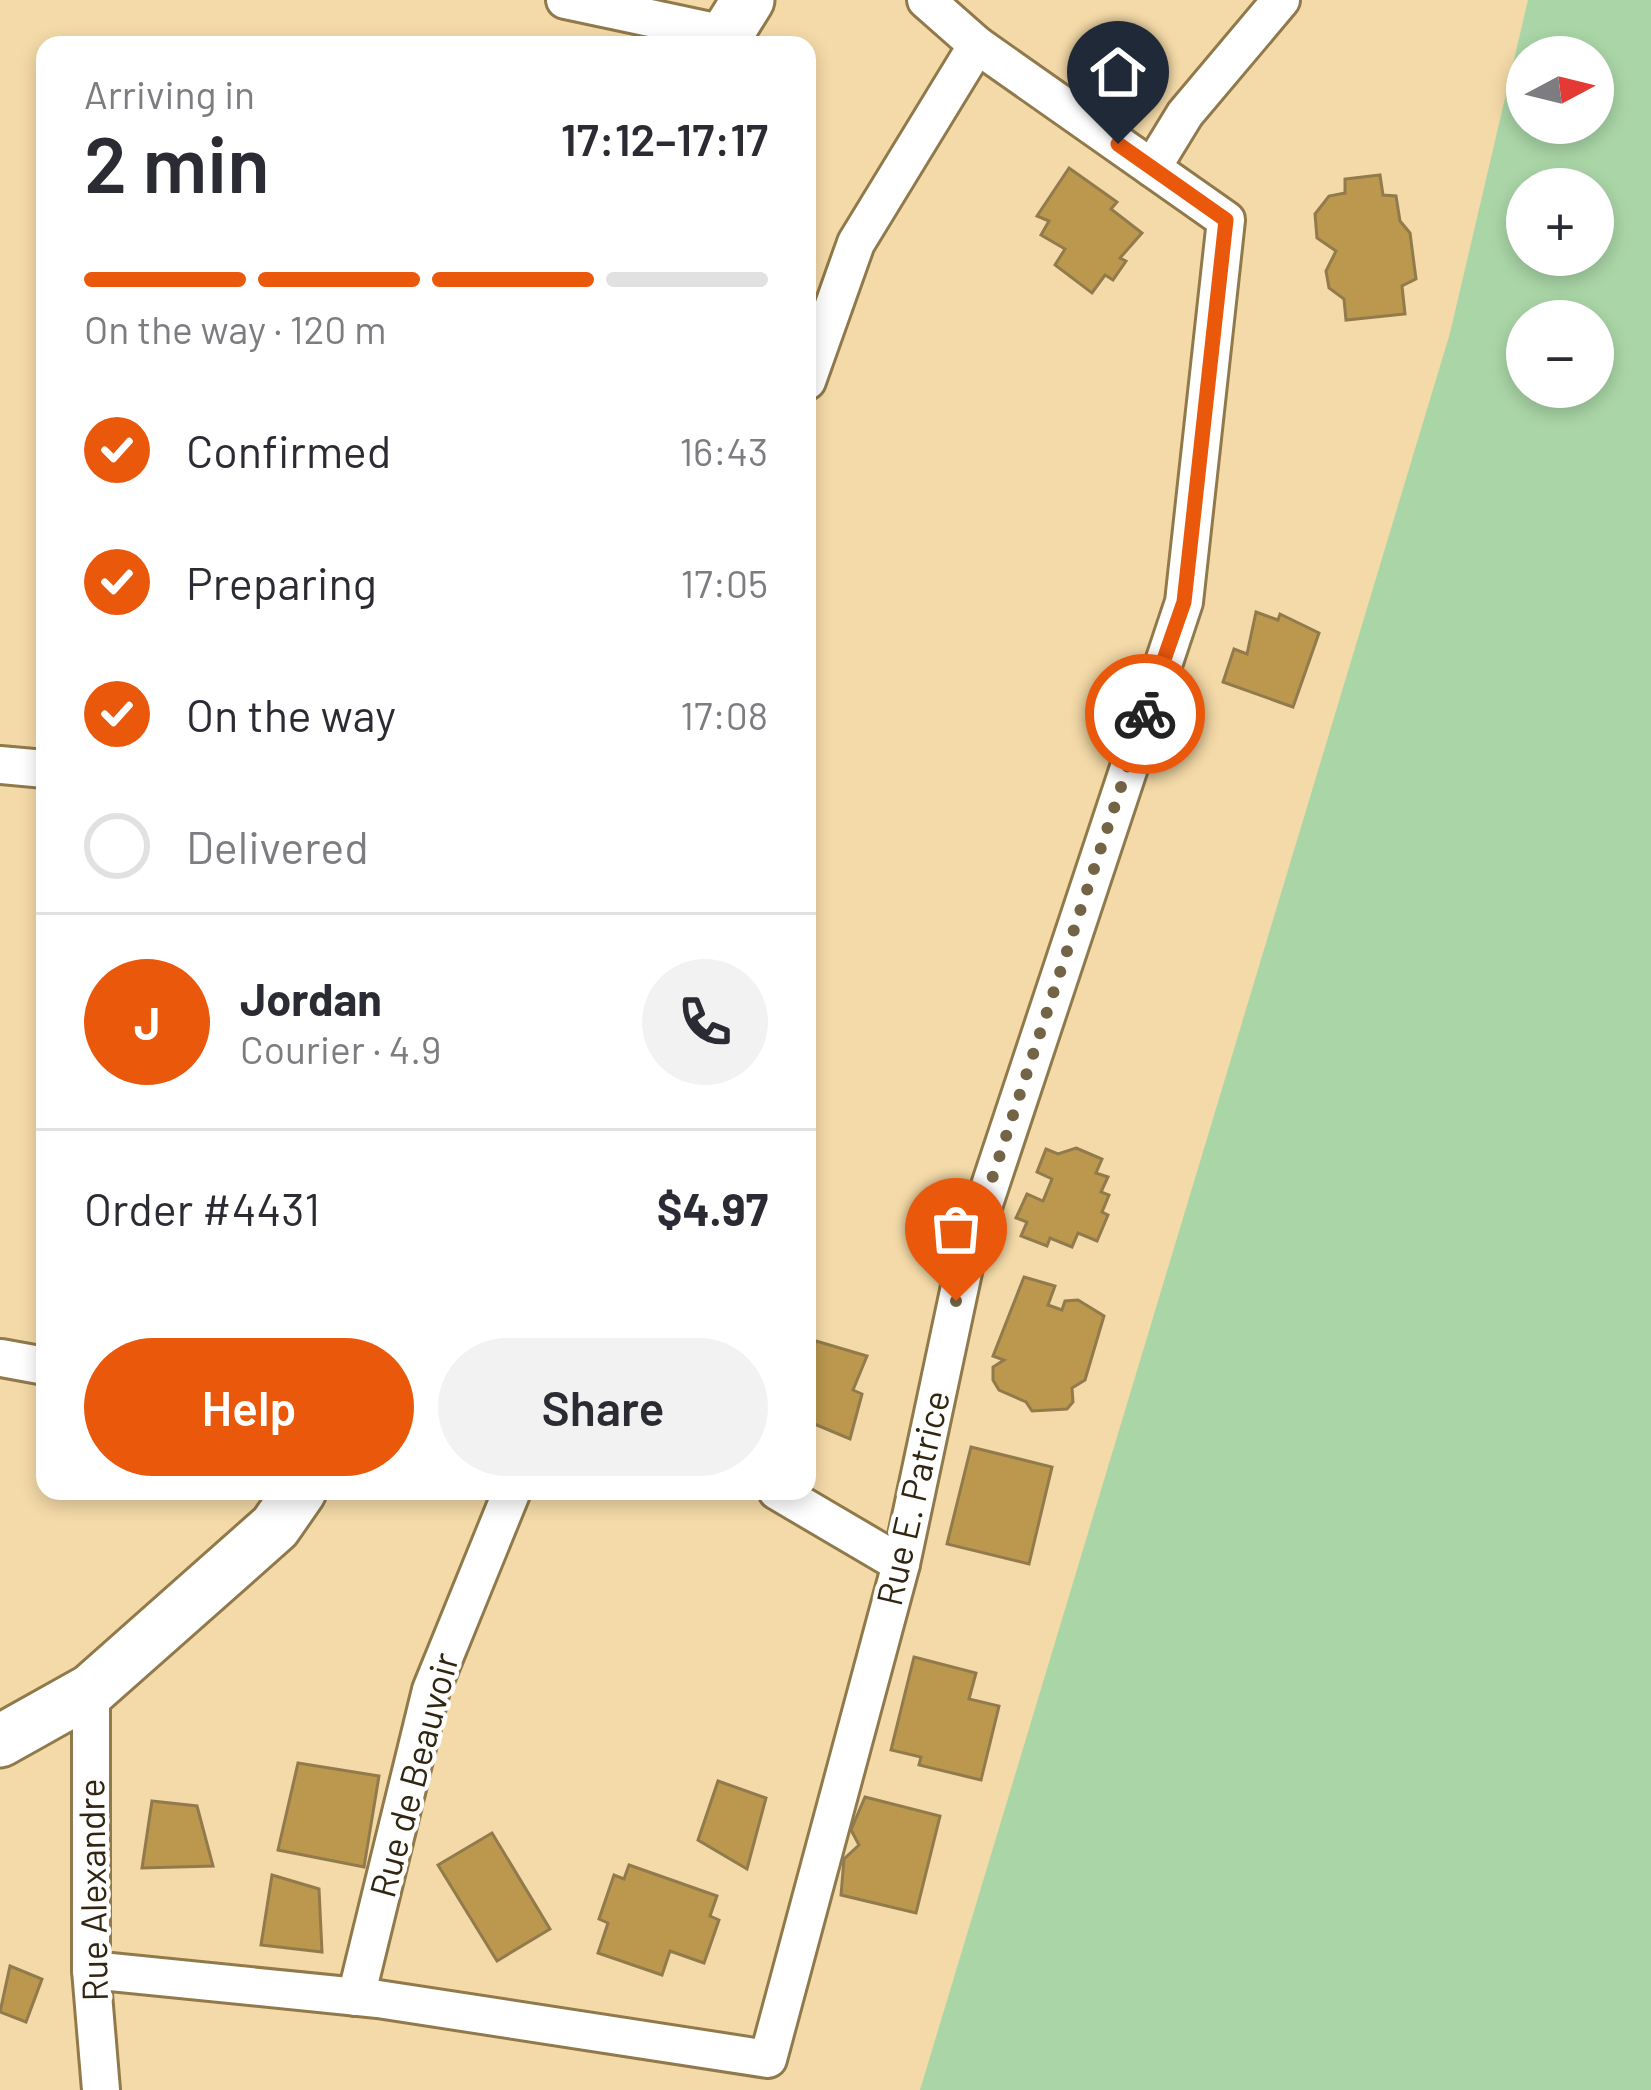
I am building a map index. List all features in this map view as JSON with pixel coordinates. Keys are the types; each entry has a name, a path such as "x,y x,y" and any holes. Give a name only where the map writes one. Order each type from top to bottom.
{"street":[{"path":"565,0 731,26"},
{"name":"Rue E. Patrice","path":"91,1970 356,1996 768,2060 901,1564 966,1258 1184,602 1226,220 977,46 926,0"},
{"path":"1153,168 1185,113 1281,0"},
{"path":"816,356 856,243 977,46"},
{"path":"0,765 36,769"},
{"path":"1,1358 36,1364"},
{"path":"0,1741 91,1690 275,1527 294,1500"},
{"name":"Rue de Beauvoir","path":"356,1996 431,1690 508,1500"},
{"path":"792,1500 901,1564"},
{"name":"Rue Alexandre","path":"91,1690 91,1970 100,2090"}],"green space":[{"path":"1528,0 1651,0 1651,2090 920,2090 1450,333 1506,94 1506,144 1614,144 1614,36 1520,36"}],"building":[{"path":"1069,168 1117,202 1111,209 1142,233 1120,258 1126,261 1113,280 1105,275 1092,293 1055,265 1065,249 1041,235 1049,221 1037,216"},
{"path":"1380,175 1383,195 1396,196 1400,221 1410,233 1416,279 1402,286 1405,314 1346,320 1344,299 1329,288 1326,271 1336,251 1317,238 1315,214 1329,196 1345,193 1345,179"},
{"path":"1256,612 1278,620 1280,614 1319,633 1293,707 1223,682 1234,649 1247,654"},
{"path":"1076,1148 1102,1159 1096,1173 1108,1177 1101,1192 1109,1195 1102,1212 1108,1215 1097,1241 1078,1233 1072,1247 1050,1238 1047,1246 1021,1236 1027,1222 1016,1218 1027,1194 1043,1201 1052,1179 1037,1172 1046,1149 1058,1154"},
{"path":"1024,1277 1055,1286 1048,1305 1062,1310 1065,1301 1078,1300 1104,1316 1085,1380 1072,1388 1073,1402 1067,1409 1032,1411 1026,1402 999,1390 993,1380 993,1367 1004,1360 993,1356"},
{"path":"816,1341 867,1356 853,1390 862,1394 850,1439 816,1425"},
{"path":"971,1447 1052,1467 1029,1564 947,1544"},
{"path":"914,1657 976,1673 969,1699 999,1706 981,1780 919,1765 921,1757 891,1750"},
{"path":"298,1763 379,1776 364,1867 278,1850"},
{"path":"718,1781 766,1798 747,1869 698,1840"},
{"path":"865,1797 940,1816 916,1913 841,1895 844,1859 859,1845 851,1830"},
{"path":"152,1801 197,1806 213,1866 142,1868"},
{"path":"492,1833 550,1929 497,1961 438,1865"},
{"path":"629,1865 717,1896 710,1916 719,1920 704,1963 670,1951 662,1975 598,1953 608,1923 599,1919 614,1875 624,1879"},
{"path":"272,1875 319,1889 322,1952 261,1945"},
{"path":"10,1966 42,1979 26,2022 0,2012"}],"way so far":[{"path":"956,1301 966,1258 1145,714"}],"route":[{"path":"1118,144 1226,220 1184,602 1145,714"}]}
